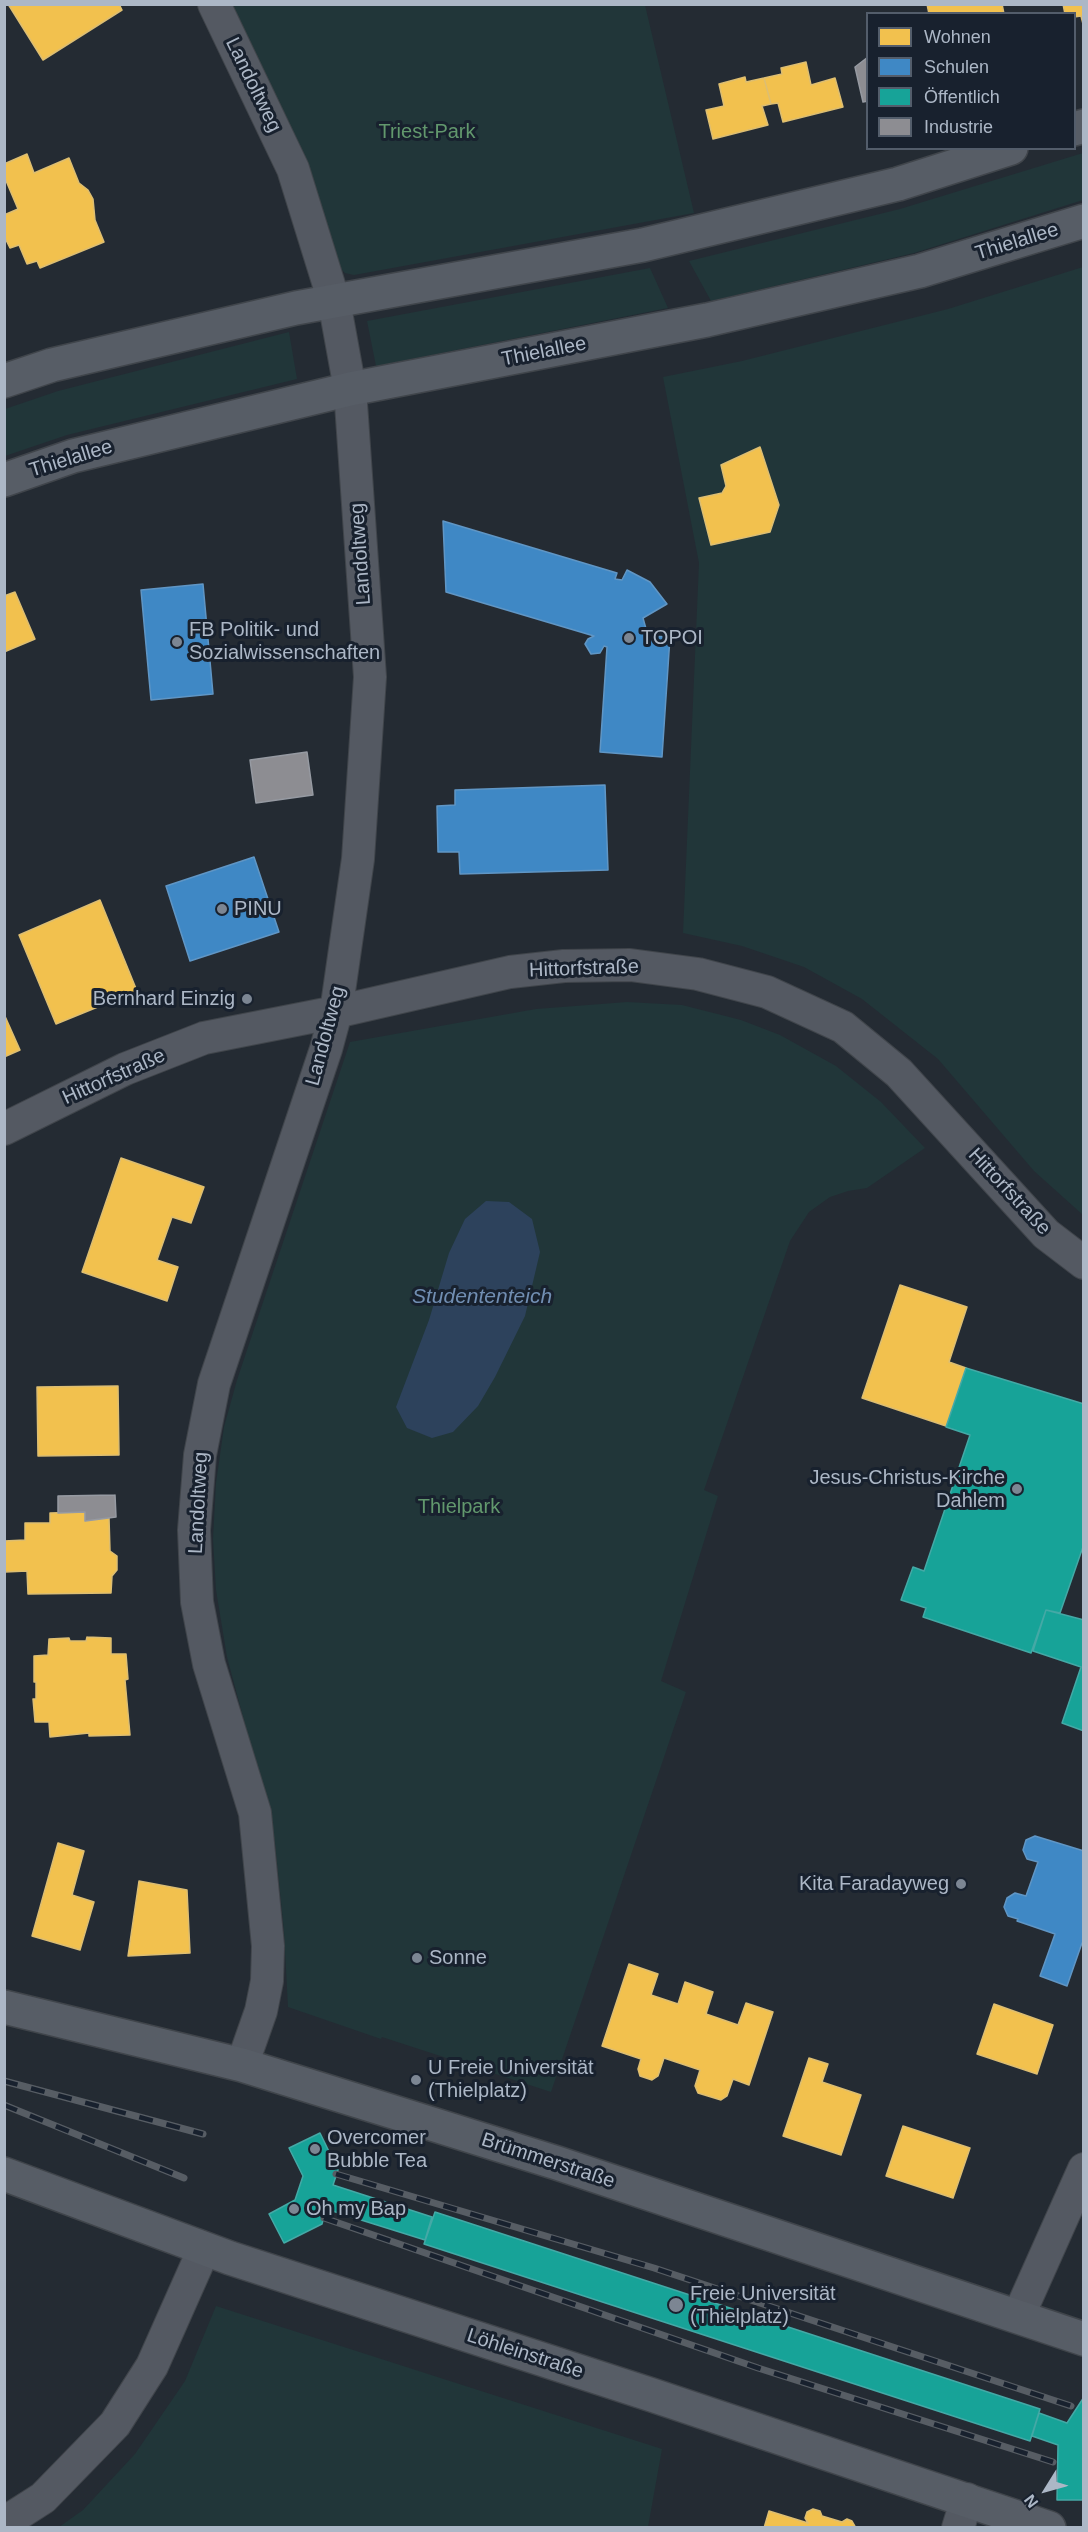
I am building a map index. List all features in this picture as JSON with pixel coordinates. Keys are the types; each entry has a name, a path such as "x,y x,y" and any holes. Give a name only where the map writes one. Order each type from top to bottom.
{"main road":[{"path":"4,381 63,363 334,301 643,245 898,184 1005,150"},
{"name":"Thielallee","path":"4,480 73,456 350,389 707,320 920,271 1083,221"},
{"name":"Brümmerstraße","path":"4,2007 242,2065 557,2163 1083,2339"},
{"name":"Löhleinstraße","path":"4,2174 204,2249 962,2513 1049,2528"}],"street":[{"name":"Landoltweg","path":"214,4 293,169 334,301 350,389 370,677 358,859 336,1012 326,1049 214,1384 200,1455 194,1530 197,1602 209,1665 255,1813 268,1946 267,1981 261,2010 242,2065"},
{"name":"Hittorfstraße","path":"4,1129 125,1069 204,1038 336,1012 510,972 564,966 630,964 698,974 767,992 843,1027 899,1073 1046,1234 1083,1263"},
{"path":"1018,2317 1083,2169"},
{"path":"4,2523 44,2498 116,2424 152,2366 204,2249"}],"green space":[{"name":"Triest-Park","path":"232,5 645,5 694,213 354,275 345,273 338,266 276,99"},
{"path":"1083,153 1083,200 914,253 711,301 689,261 900,209"},
{"path":"1083,267 1083,1215 1034,1171 938,1059 862,999 804,967 742,946 683,933 699,563 663,377 742,361 948,309"},
{"path":"650,268 668,308 376,366 367,321"},
{"path":"289,332 297,379 67,435 5,456 5,409 58,391"},
{"name":"Thielpark","path":"627,1002 682,1005 741,1020 780,1035 836,1066 881,1102 925,1148 867,1188 830,1197 809,1212 790,1241 704,1490 718,1496 661,1681 686,1692 551,2092 382,2037 381,2039 288,2007 284,1931 275,1843 227,1657 216,1590 213,1539 216,1483 224,1427 237,1380 350,1042 536,1009"},
{"path":"216,2306 662,2449 648,2527 59,2527 83,2510 135,2454 185,2381"}],"water":[{"name":"Studententeich","path":"486,1201 509,1202 532,1219 540,1252 525,1316 495,1377 478,1406 453,1432 432,1438 407,1428 396,1407 429,1320 449,1253 465,1219"}],"building: Wohnen":[{"path":"8,4 119,4 122,10 43,60"},
{"path":"927,4 1002,4 1004,12 929,12"},
{"path":"1063,4 1084,4 1084,28 1081,16 1076,17 1076,12 1065,12"},
{"path":"806,62 811,85 835,78 843,107 783,122 778,103 771,104 764,78 782,74 781,68"},
{"path":"745,77 746,82 764,78 771,104 762,106 768,125 713,139 706,110 724,106 719,84"},
{"path":"27,154 34,173 69,158 79,183 88,190 93,199 95,220 104,242 40,268 37,261 27,264 19,245 10,248 4,236 4,215 18,209 4,176 4,164"},
{"path":"760,447 779,505 770,532 711,545 699,498 722,493 726,486 721,465"},
{"path":"15,592 35,639 4,652 4,596"},
{"path":"100,900 137,991 56,1024 19,935"},
{"path":"4,1014 20,1050 4,1057"},
{"path":"121,1158 204,1187 191,1223 172,1217 157,1260 178,1267 167,1301 82,1272"},
{"path":"900,1285 967,1307 949,1362 966,1368 946,1426 862,1398"},
{"path":"118,1386 119,1455 38,1456 37,1387"},
{"path":"85,1512 85,1521 109,1518 110,1551 117,1556 117,1570 112,1576 111,1593 28,1594 27,1571 5,1572 4,1541 25,1540 25,1523 50,1523 50,1513"},
{"path":"87,1637 111,1638 111,1654 126,1654 128,1679 125,1680 130,1735 89,1736 89,1733 50,1737 49,1722 35,1722 34,1656 48,1655 49,1639 69,1638 70,1641 86,1641"},
{"path":"58,1843 84,1851 72,1895 94,1902 80,1950 32,1936"},
{"path":"139,1881 187,1890 190,1953 128,1956"},
{"path":"629,1964 658,1974 651,1995 678,2004 685,1982 713,1992 706,2014 738,2025 746,2003 773,2012 749,2085 733,2079 727,2096 721,2100 698,2093 695,2086 700,2070 664,2058 658,2076 652,2080 640,2076 638,2069 641,2059 602,2046"},
{"path":"994,2004 1053,2025 1037,2074 977,2054"},
{"path":"809,2058 828,2064 822,2082 861,2095 841,2155 783,2136"},
{"path":"903,2126 970,2148 953,2198 886,2176"},
{"path":"813,2509 820,2511 822,2516 842,2522 847,2519 852,2521 856,2528 764,2528 769,2511 808,2523 805,2518 807,2512"}],"building: Schulen":[{"name":"TOPOI","path":"443,521 617,573 615,579 622,580 627,570 650,582 667,604 643,618 648,636 670,637 662,757 600,752 607,647 604,646 600,653 591,654 585,644 594,636 446,592"},
{"name":"FB Politik- und Sozialwissenschaften","path":"203,584 213,694 151,700 141,590"},
{"path":"605,785 608,870 460,874 459,852 438,852 437,806 455,805 455,790"},
{"name":"PINU","path":"254,857 279,932 190,961 166,886"},
{"path":"1035,1836 1084,1851 1084,1944 1082,1943 1067,1986 1040,1976 1055,1934 1017,1921 1018,1919 1008,1916 1004,1907 1007,1898 1015,1893 1026,1896 1038,1862 1027,1859 1023,1850 1026,1840"}],"building: Öffentlich":[{"name":"Jesus-Christus-Kirche Dahlem","path":"966,1368 1084,1404 1084,1544 1060,1613 1046,1610 1031,1653 923,1617 926,1608 901,1600 913,1567 924,1571 970,1435 946,1427"},
{"path":"1046,1610 1084,1620 1084,1731 1062,1723 1081,1667 1033,1651"},
{"path":"320,2133 338,2170 333,2185 432,2217 425,2240 326,2209 322,2224 284,2243 269,2214 295,2200 303,2176 289,2148"},
{"path":"435,2212 1040,2409 1030,2441 424,2244"},
{"path":"1084,2397 1084,2500 1057,2500 1058,2445 1032,2436 1039,2413 1067,2423"}],"building: Industrie":[{"path":"866,59 866,101 863,102 855,67"},
{"path":"307,752 313,795 256,803 250,760"},
{"path":"115,1495 116,1517 85,1521 85,1512 58,1513 58,1496"}],"railway":[{"path":"4,2081 203,2134"},
{"path":"4,2105 184,2178"},
{"path":"336,2174 654,2268 1071,2406"},
{"path":"324,2218 758,2368 1053,2462"}],"place":[{"name":"TOPOI","path":"629,638"},
{"name":"FB Politik- und Sozialwissenschaften","path":"177,642"},
{"name":"PINU","path":"222,909"},
{"name":"Bernhard Einzig","path":"247,999"},
{"name":"Jesus-Christus-Kirche Dahlem","path":"1017,1489"},
{"name":"Kita Faradayweg","path":"961,1884"},
{"name":"Sonne","path":"417,1958"},
{"name":"U Freie Universität (Thielplatz)","path":"416,2080"},
{"name":"Overcomer Bubble Tea","path":"315,2149"},
{"name":"Oh my Bap","path":"294,2209"},
{"name":"Freie Universität (Thielplatz)","path":"676,2305"}]}
